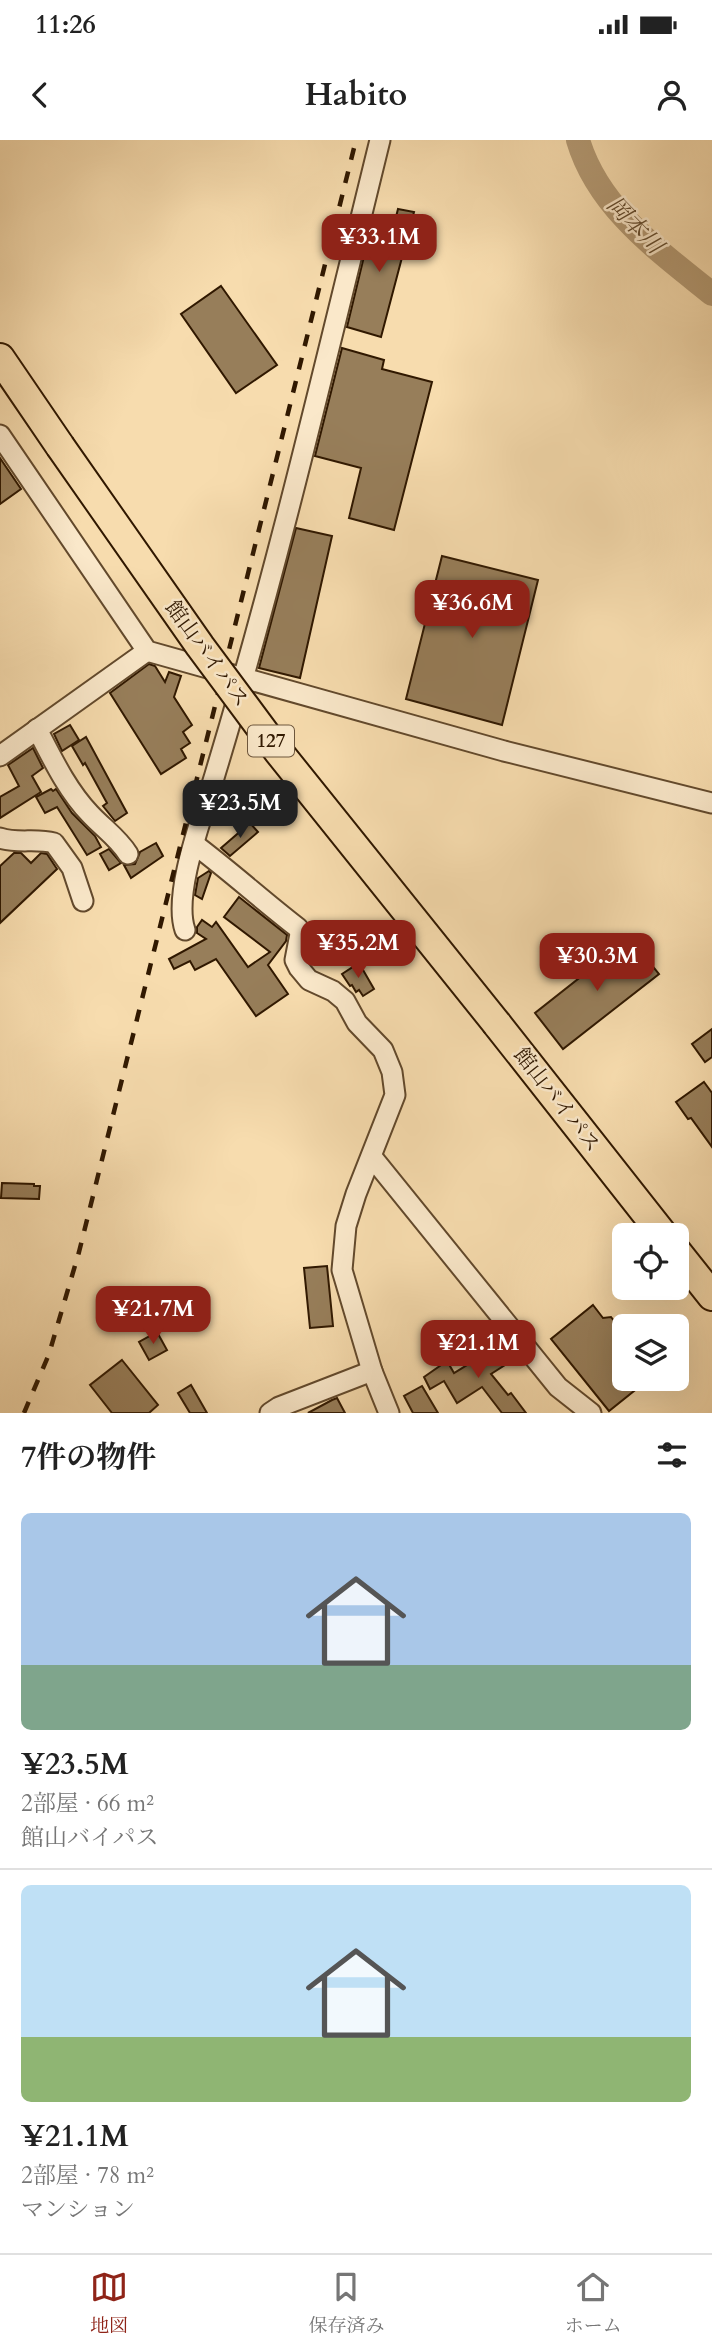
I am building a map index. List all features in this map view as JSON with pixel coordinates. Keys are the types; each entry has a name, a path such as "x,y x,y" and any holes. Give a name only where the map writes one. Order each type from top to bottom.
{"highway":[{"name":"館山バイパス","path":"0,358 200,646 278,751 654,1223"},
{"path":"689,1267 712,1296"}],"street":[{"path":"185,930 181,918 181,904 194,844 244,678 380,140"},
{"path":"0,435 147,651 504,751 712,803"},
{"path":"0,756 147,651"},
{"path":"37,729 61,774 89,813 120,842 128,854"},
{"path":"0,838 9,841 39,839 54,842 72,868 83,901"},
{"path":"194,844 237,876 298,928 300,934 295,960 299,968 309,980 333,991 345,1001 358,1023 383,1050 392,1072 395,1095 346,1226 342,1270 372,1371 389,1413"},
{"path":"372,1157 558,1387 591,1413"},
{"path":"270,1413 279,1407 372,1371"}],"building":[{"path":"398,209 414,212 381,337 347,327 373,219 394,225"},
{"path":"221,286 277,365 236,393 181,314"},
{"path":"342,348 384,360 382,369 432,382 394,530 349,518 361,468 315,456"},
{"path":"0,458 21,489 0,504"},
{"path":"296,528 332,536 300,678 259,668"},
{"path":"442,556 538,580 502,725 406,699"},
{"path":"149,664 155,666 165,682 169,672 181,676 174,697 192,725 183,732 190,743 181,749 186,758 161,774 110,693"},
{"path":"70,725 79,740 62,751 54,734"},
{"path":"86,737 127,813 115,821 103,806 107,803 85,763 83,765 72,746"},
{"path":"33,748 43,768 32,776 41,792 0,818 0,797 19,786 8,765"},
{"path":"56,789 101,847 87,855 57,807 45,813 36,797"},
{"path":"250,823 258,832 230,856 221,848"},
{"path":"156,843 163,856 131,878 124,865 135,864 140,852"},
{"path":"109,849 121,863 109,870 100,854"},
{"path":"14,853 21,853 31,863 41,853 47,854 57,869 0,923 0,866"},
{"path":"209,871 211,873 202,899 195,895 198,878"},
{"path":"239,897 287,935 286,941 268,965 288,994 256,1016 216,959 195,970 190,961 174,969 169,959 206,939 197,933 197,927 202,920 212,927 216,922 248,967 270,952 224,917"},
{"path":"630,938 659,974 563,1049 535,1013"},
{"path":"359,963 374,989 363,996 359,990 356,992 352,985 350,986 342,974"},
{"path":"712,1029 712,1057 705,1062 692,1044"},
{"path":"704,1082 712,1093 712,1147 676,1102"},
{"path":"2,1183 40,1186 39,1199 1,1198"},
{"path":"327,1266 333,1326 310,1328 304,1268"},
{"path":"593,1305 603,1318 612,1318 612,1391 634,1391 609,1411 551,1339"},
{"path":"157,1332 167,1350 149,1360 139,1342"},
{"path":"503,1343 513,1360 491,1374 508,1395 511,1393 526,1413 502,1413 482,1387 457,1403 444,1381 430,1389 424,1377 447,1361 454,1373"},
{"path":"122,1360 158,1405 149,1413 112,1413 90,1385"},
{"path":"191,1385 207,1413 190,1413 178,1393"},
{"path":"422,1386 438,1413 413,1413 404,1396"},
{"path":"337,1398 345,1413 308,1413 332,1400"}],"waterway":[{"name":"岡本川","path":"578,140 587,164 615,207 652,244 712,294"}],"railway":[{"path":"24,1413 49,1354 79,1252 356,140"}]}
